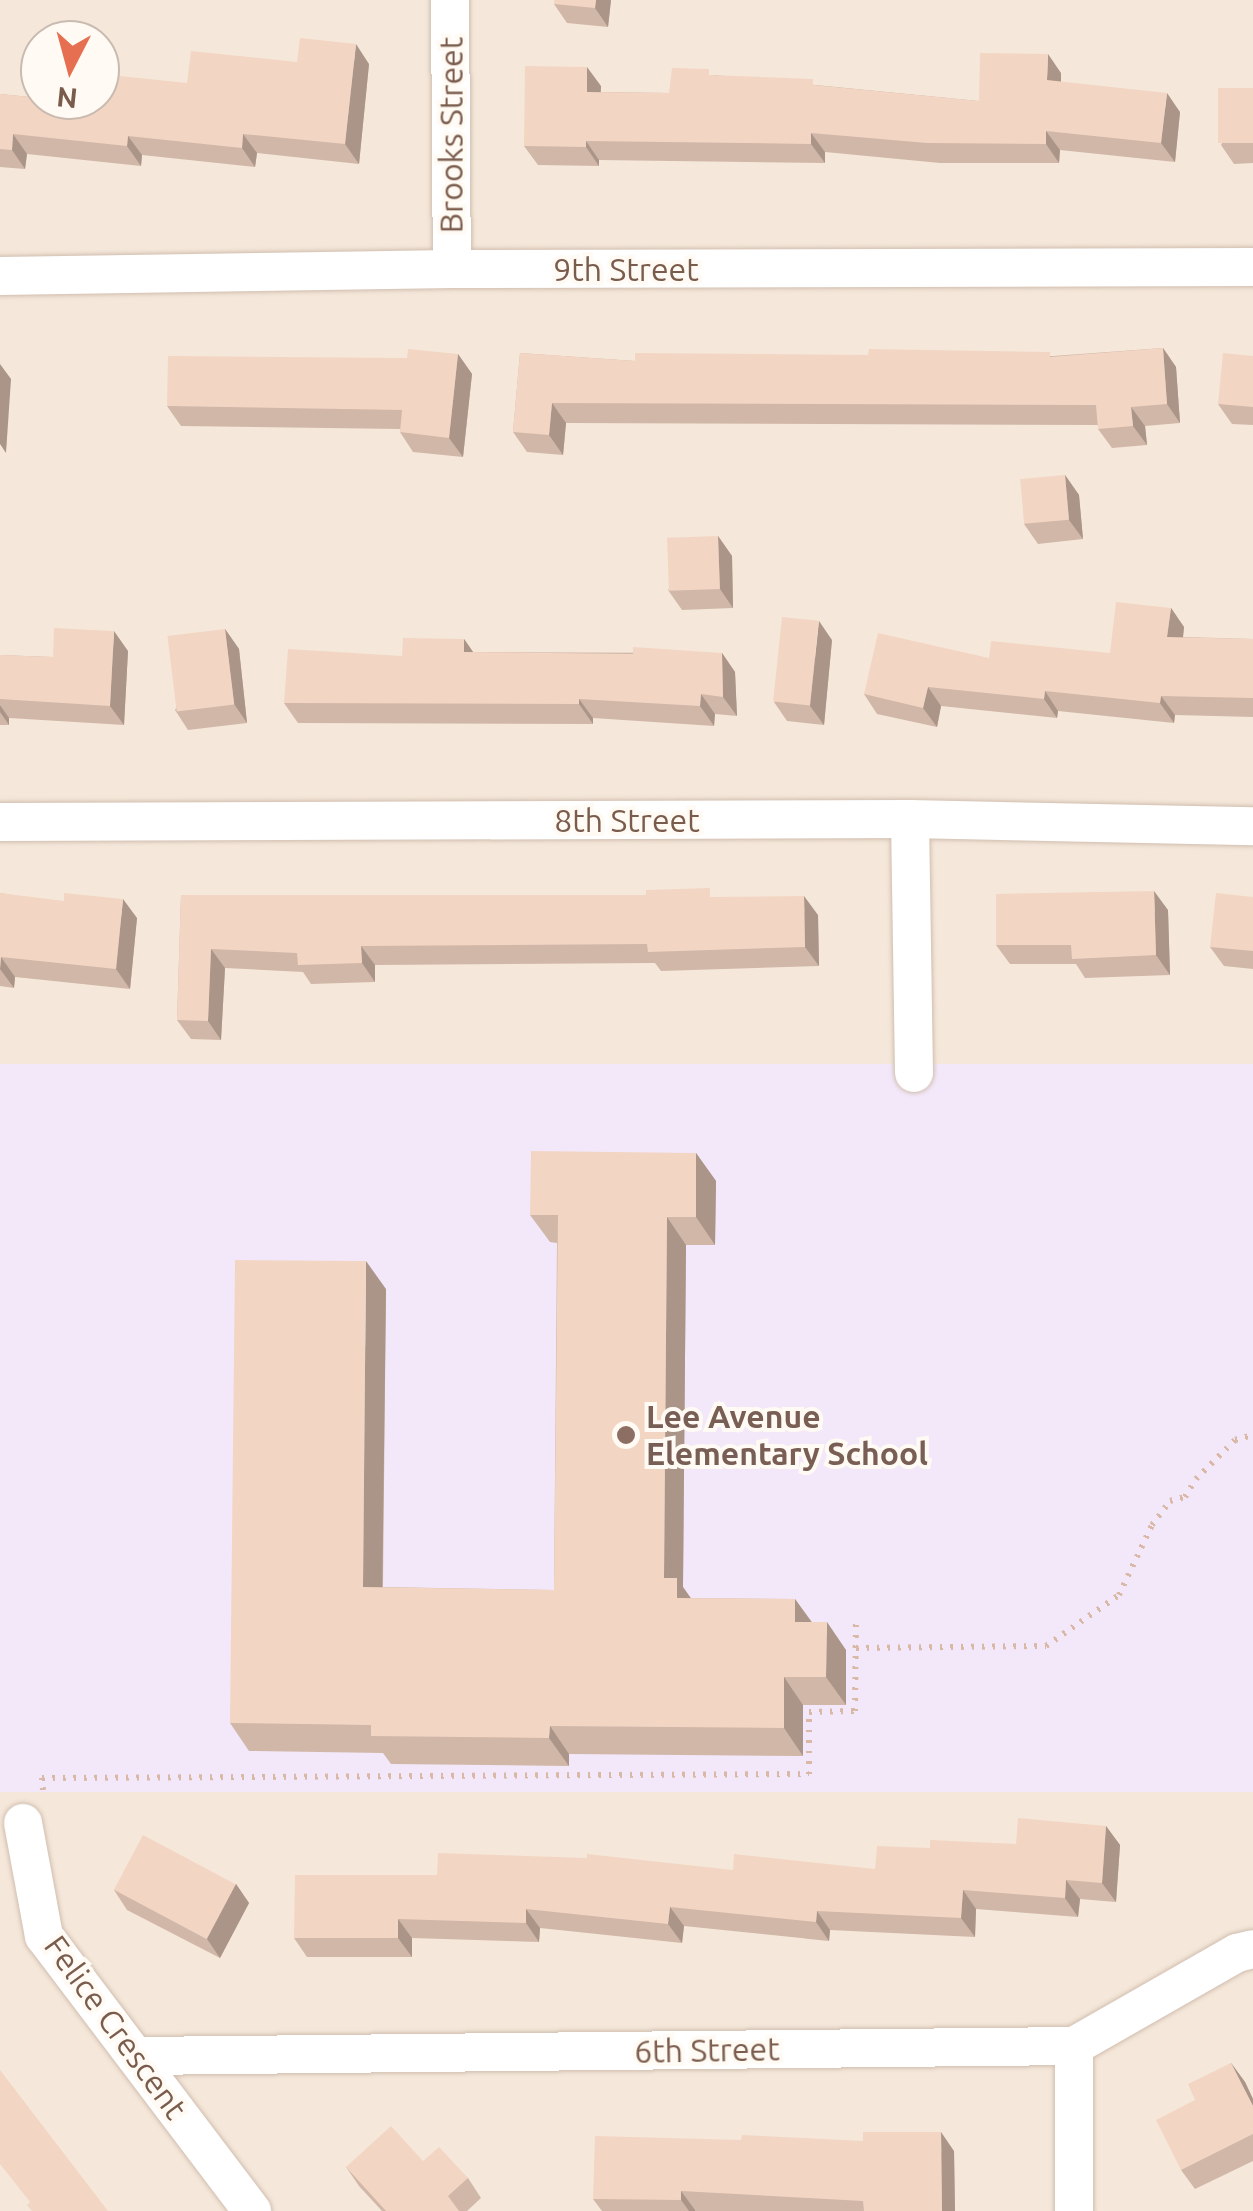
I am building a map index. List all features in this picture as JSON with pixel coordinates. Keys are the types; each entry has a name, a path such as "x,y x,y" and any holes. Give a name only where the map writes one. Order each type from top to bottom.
{"street":[{"name":"Brooks Street","path":"450,0 452,269"},
{"name":"9th Street","path":"0,276 452,269 1253,267"},
{"name":"8th Street","path":"0,822 910,819 1253,826"},
{"path":"910,819 914,1073"},
{"name":"Felice Crescent","path":"33,1808 44,1936 252,2211"},
{"name":"6th Street","path":"136,2056 1074,2046 1236,1954 1253,1949"},
{"path":"1074,2046 1074,2211"}],"path":[{"path":"856,1648 1046,1646 1118,1595 1152,1525 1170,1501 1185,1498 1196,1479 1235,1440 1253,1435"},
{"path":"33,1808 42,1778 809,1774 809,1712 856,1711 856,1620"}],"shaded area":[{"path":"0,0 1253,0 1253,1064 0,1079"},
{"name":"Lee Avenue Elementary School","path":"0,1064 1253,1064 1253,1792 0,1792"},
{"path":"0,1792 1253,1792 1253,2211 0,2211"}],"building":[{"path":"554,0 596,0 595,8 554,4"},
{"path":"300,38 356,44 345,144 243,134 242,148 128,136 127,146 13,134 12,150 0,149 0,94 20,96 20,120 120,120 120,76 187,83 191,51 297,62"},
{"path":"980,53 1048,54 1047,80 1167,93 1161,143 1046,131 1046,144 927,143 811,133 811,144 586,141 586,147 524,146 525,66 587,67 587,92 669,93 672,68 709,69 709,75 813,79 813,85 979,101"},
{"path":"1218,88 1253,88 1253,143 1218,143"},
{"path":"1163,348 1167,404 1131,407 1133,426 1098,429 1096,405 552,403 549,435 513,432 520,353 635,361 635,353 868,355 869,349 1050,352 1050,357"},
{"path":"408,349 458,354 449,438 400,432 402,410 167,406 168,356 407,358"},
{"path":"1223,353 1253,356 1253,407 1218,404"},
{"path":"1065,475 1069,520 1024,524 1020,479"},
{"path":"718,536 720,589 669,591 667,538"},
{"path":"1116,602 1171,608 1167,637 1253,639 1253,698 1161,696 1160,703 1045,691 1044,699 928,687 923,708 864,694 878,633 989,658 991,641 1110,653"},
{"path":"782,617 819,621 810,705 773,702"},
{"path":"54,628 114,631 110,706 0,699 0,655 53,657"},
{"path":"225,629 234,704 177,712 167,636"},
{"path":"403,638 464,639 464,652 633,654 633,647 722,653 723,697 701,694 700,706 579,699 579,704 284,703 288,649 402,656"},
{"path":"710,888 710,897 804,896 805,947 648,952 647,944 361,946 362,963 298,965 297,953 211,949 208,1021 177,1020 181,895 646,895 646,890"},
{"path":"1154,891 1156,955 1072,959 1071,945 996,945 996,894"},
{"path":"0,893 64,901 64,893 123,899 116,969 1,957 0,969"},
{"path":"1216,893 1253,897 1253,951 1210,947"},
{"path":"531,1151 696,1153 696,1217 667,1217 664,1578 677,1578 677,1598 795,1599 795,1622 827,1622 826,1677 784,1677 784,1728 550,1726 549,1738 371,1736 371,1725 230,1723 235,1260 366,1261 363,1587 554,1590 558,1215 530,1215"},
{"path":"1018,1818 1106,1826 1102,1883 1066,1880 1065,1898 963,1890 961,1918 817,1911 816,1922 670,1907 668,1924 526,1909 526,1923 398,1919 398,1938 294,1938 295,1875 437,1875 438,1853 587,1858 587,1854 733,1870 734,1854 875,1869 877,1846 930,1848 930,1840 1016,1844"},
{"path":"143,1835 236,1884 207,1939 114,1890"},
{"path":"1231,2063 1253,2106 1253,2134 1181,2170 1156,2120 1195,2100 1188,2084"},
{"path":"0,2070 108,2211 32,2211 27,2205 30,2202 0,2164"},
{"path":"391,2126 423,2161 439,2147 468,2178 448,2196 459,2211 386,2211 346,2167"},
{"path":"863,2132 941,2132 942,2211 864,2211 863,2201 681,2191 681,2200 593,2199 595,2136 741,2140 742,2135 863,2141"}],"place":[{"name":"Lee Avenue Elementary School","path":"626,1435"}]}
